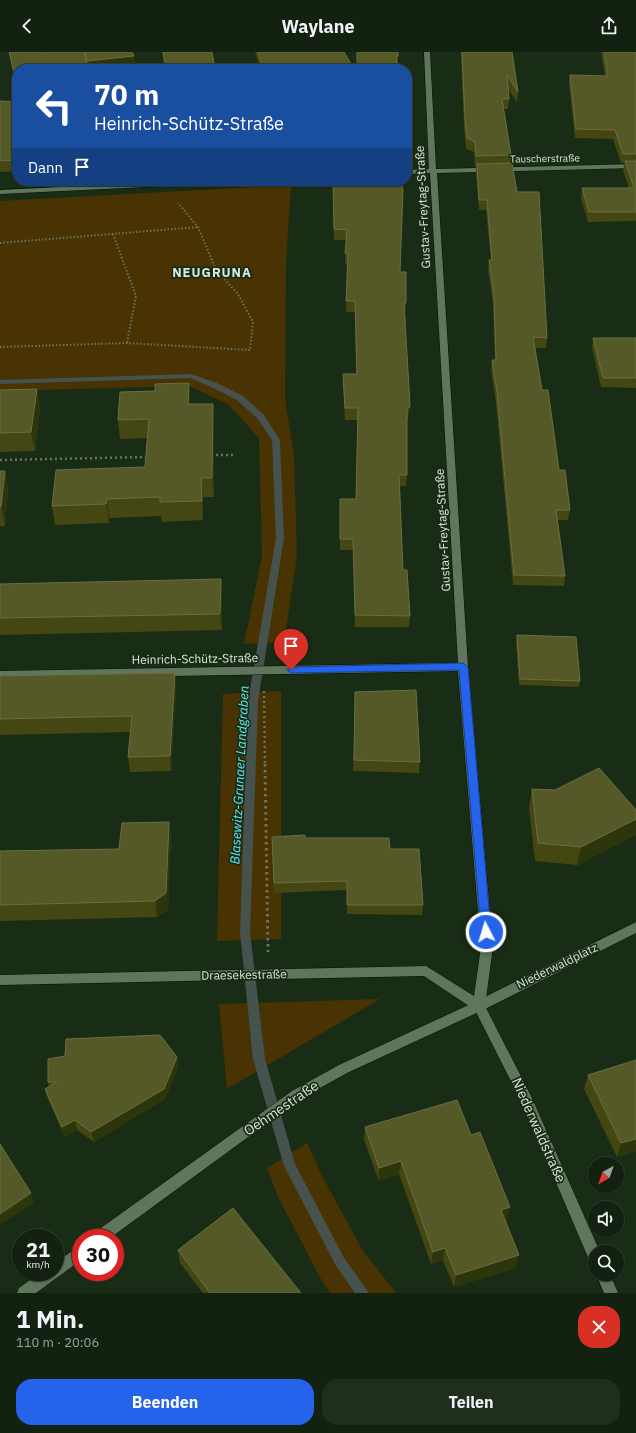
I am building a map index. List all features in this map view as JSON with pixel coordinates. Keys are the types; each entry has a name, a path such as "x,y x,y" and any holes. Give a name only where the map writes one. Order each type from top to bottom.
{"street":[{"name":"Gustav-Freytag-Straße","path":"427,52 463,667 488,947 479,1006"},
{"name":"Tauscherstraße","path":"412,172 636,166"},
{"path":"0,192 122,186"},
{"name":"Heinrich-Schütz-Straße","path":"0,675 463,667"},
{"name":"Niederwaldplatz","path":"479,1006 636,927"},
{"name":"Draesekestraße","path":"0,980 426,972 479,1006"},
{"name":"Oehmestraße","path":"111,1229 296,1095 342,1069 479,1006"},
{"name":"Niederwaldstraße","path":"479,1006 527,1100 590,1245"},
{"path":"24,1293 40,1281"},
{"path":"605,1281 611,1293"}],"path":[{"path":"0,346 127,343 250,350 253,322 238,294 216,270 198,228 164,186"},
{"path":"0,243 198,228"},
{"path":"113,234 136,296 127,343"},
{"path":"205,456 236,455"},
{"path":"0,460 150,457"},
{"path":"265,670 263,701 268,975"}],"shaded area":[{"path":"291,186 286,264 285,398 294,456 297,556 284,642 244,644 262,556 259,438 229,405 190,386 0,391 0,201"},
{"path":"281,691 281,939 217,941 223,694"},
{"path":"380,999 227,1089 219,1004"},
{"path":"307,1143 322,1176 363,1251 396,1293 330,1293 322,1281 278,1197 267,1168"}],"building":[{"path":"9,52 84,52 87,64 12,64"},
{"path":"85,52 132,52 134,56 87,61"},
{"path":"163,52 212,52 214,64 165,64"},
{"path":"258,52 344,52 351,64 262,64"},
{"path":"357,52 398,52 398,56 396,56 397,64 357,64"},
{"path":"462,52 512,52 518,92 507,75 509,99 502,99 511,155 476,156 475,142 467,138"},
{"path":"604,52 636,52 636,154 623,154 615,130 576,129 570,75 608,76"},
{"path":"0,101 12,102 12,160 0,161"},
{"path":"625,161 636,161 636,212 589,212 582,188 634,188"},
{"path":"512,163 517,192 539,192 547,338 533,337 542,390 548,390 559,470 565,470 570,510 556,510 565,576 514,575 497,392 492,360 496,360 494,294 489,260 492,260 487,200 479,200 477,164"},
{"path":"333,186 402,186 400,272 406,272 406,303 404,303 410,405 409,408 407,408 407,475 399,475 403,570 407,570 410,616 355,615 353,539 340,539 340,499 356,499 358,408 345,408 343,374 357,374 355,301 346,301 348,254 345,253 347,230 334,229"},
{"path":"593,338 636,338 636,378 603,378"},
{"path":"189,383 188,404 213,404 212,478 201,478 202,501 160,502 160,497 107,499 106,504 52,506 56,470 145,467 149,419 118,420 120,392 155,391 155,384"},
{"path":"37,389 31,432 0,433 0,390"},
{"path":"0,471 5,471 1,507 0,507"},
{"path":"221,579 220,614 0,618 0,584"},
{"path":"517,635 576,637 580,681 520,679"},
{"path":"175,673 170,756 128,757 132,716 0,719 0,676"},
{"path":"416,690 420,762 354,760 355,692"},
{"path":"599,768 636,810 636,819 581,847 538,843 532,789 555,790"},
{"path":"169,822 166,893 155,901 0,905 0,851 119,849 122,823"},
{"path":"305,835 305,838 389,838 390,849 419,849 423,905 347,905 347,881 274,883 272,837"},
{"path":"160,1035 177,1057 164,1089 91,1132 75,1120 62,1127 45,1089 57,1082 48,1082 48,1059 65,1056 66,1039"},
{"path":"636,1060 636,1139 621,1143 588,1075"},
{"path":"457,1100 471,1135 480,1132 510,1207 501,1210 519,1255 456,1275 445,1248 433,1252 401,1161 379,1168 365,1127"},
{"path":"0,1144 31,1193 0,1214"},
{"path":"233,1208 301,1293 210,1293 178,1250"}],"waterway":[{"name":"Blasewitz‐Grunaer Landgraben","path":"0,382 191,376 214,385 240,398 261,417 276,440 280,538 253,701 245,932 259,1059 290,1166 340,1262 363,1293"}],"district":[{"name":"NEUGRUNA","path":"212,272"}],"route":[{"path":"291,670 463,667 486,932"}]}
